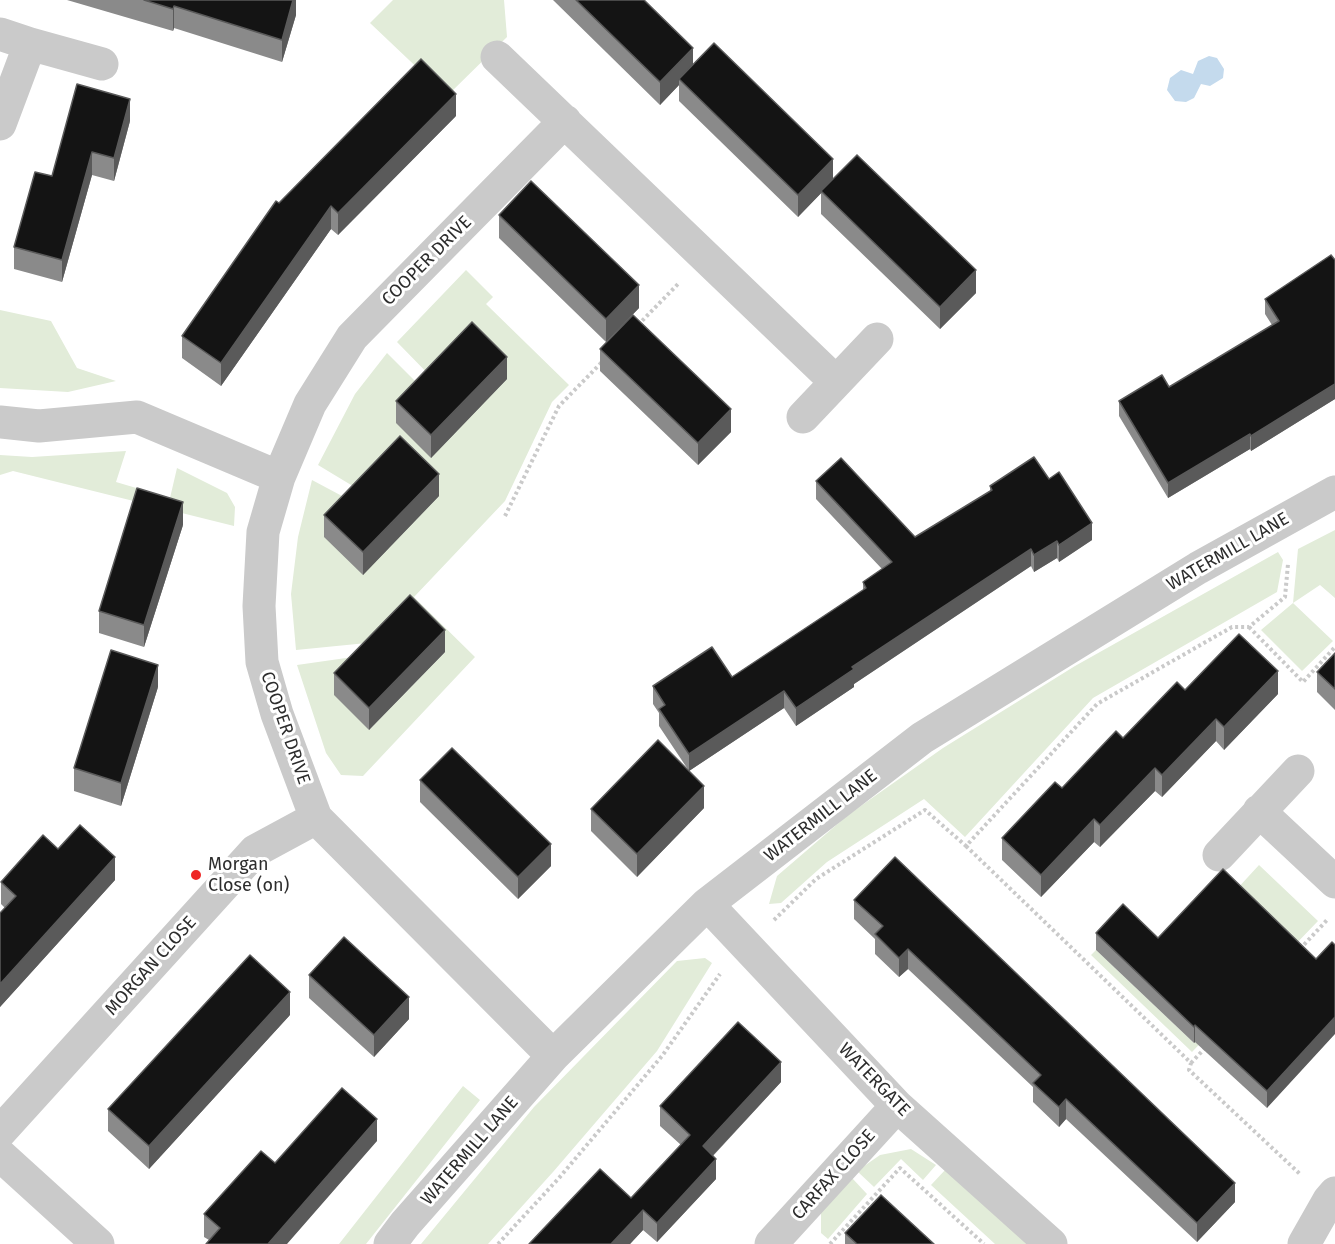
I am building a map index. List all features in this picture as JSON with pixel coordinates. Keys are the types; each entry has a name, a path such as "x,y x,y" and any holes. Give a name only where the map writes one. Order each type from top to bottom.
{"street":[{"path":"0,124 15,39 102,64"},
{"path":"497,57 836,382"},
{"name":"COOPER DRIVE","path":"553,1056 315,818 277,714 262,662 259,606 263,532 279,477 310,404 352,337 565,121"},
{"path":"803,417 877,339"},
{"path":"0,423 39,426 137,417 279,477"},
{"name":"WATERMILL LANE","path":"390,1244 553,1056 707,904 922,738 1198,568 1335,492"},
{"path":"1219,855 1298,771"},
{"path":"1259,811 1335,882"},
{"name":"MORGAN CLOSE","path":"0,1132 255,851 315,818"},
{"name":"WATERGATE","path":"707,904 897,1106 1051,1244"},
{"name":"CARFAX CLOSE","path":"771,1244 897,1106"},
{"path":"0,1155 98,1244"},
{"path":"1304,1244 1332,1197"}],"path":[{"path":"632,332 704,257"},
{"path":"505,516 559,406 608,356"},
{"path":"966,846 1097,704 1232,627 1249,627 1285,597 1293,515"},
{"path":"1249,627 1303,682 1335,647"},
{"path":"498,1244 559,1178 662,1056 723,970 816,879 925,810 966,846 1191,1063"},
{"path":"1295,954 1335,912"},
{"path":"1207,1047 1191,1063 1189,1070 1332,1197"},
{"path":"830,1244 900,1168 984,1244"}],"green space":[{"path":"393,0 504,0 507,37 447,96 370,23"},
{"path":"466,270 493,297 486,304 569,385 552,402 505,501 414,597 475,657 363,776 341,775 326,753 297,665 374,654 369,730 445,652 387,641 296,650 291,594 298,537 312,480 357,504 366,494 318,465 355,394 387,353 426,392 436,382 397,342"},
{"path":"0,310 51,321 77,368 116,381 68,392 0,388"},
{"path":"126,451 116,482 170,498 177,468 227,493 235,507 234,526 13,471 0,475 0,455 32,457"},
{"path":"1335,530 1335,598 1320,585 1293,603 1298,549"},
{"path":"1278,552 1283,560 1277,592 1093,698 965,837 924,799 827,862 781,903 769,904 777,876 848,815 943,748 1075,666"},
{"path":"1293,603 1333,641 1302,671 1261,630"},
{"path":"1259,865 1318,921 1192,1052 1091,955 1096,950 1194,1043 1236,890"},
{"path":"705,958 712,963 657,1051 488,1244 421,1244 534,1107 677,961"},
{"path":"463,1086 480,1100 366,1244 339,1244"},
{"path":"911,1149 936,1165 923,1180 901,1159 874,1187 857,1171 880,1155"},
{"path":"946,1169 1027,1244 995,1244 931,1185"},
{"path":"852,1178 867,1194 828,1239 821,1233 821,1212"}],"water":[{"path":"1209,56 1217,58 1224,69 1223,78 1210,86 1201,84 1194,98 1186,102 1175,101 1167,90 1170,78 1181,70 1193,74 1198,61"}],"building":[{"path":"144,0 293,0 282,40 174,6 173,9"},
{"path":"576,0 644,0 693,48 660,82"},
{"path":"714,43 833,159 798,195 679,79"},
{"path":"421,59 456,94 338,213 331,206 221,363 182,336 276,201 279,203"},
{"path":"77,84 130,99 114,158 92,152 62,260 14,247 35,172 52,176"},
{"path":"857,155 976,270 940,307 821,191"},
{"path":"531,181 639,285 606,319 499,215"},
{"path":"1331,255 1335,260 1335,384 1251,436 1250,434 1168,483 1119,401 1162,375 1169,387 1279,321 1265,299"},
{"path":"633,315 731,409 698,443 600,349"},
{"path":"472,322 507,357 431,435 396,401"},
{"path":"400,436 439,474 363,552 324,515"},
{"path":"1034,457 1049,479 1059,472 1092,523 1059,545 1057,541 1034,555 1031,549 852,667 854,669 796,708 784,691 689,754 659,709 665,705 653,686 712,647 732,677 866,588 863,582 892,562 816,481 841,458 915,537 992,490 990,486"},
{"path":"137,488 183,502 144,625 99,611"},
{"path":"410,595 445,630 369,708 334,673"},
{"path":"1239,634 1278,671 1224,727 1216,719 1162,775 1155,768 1100,825 1094,819 1041,875 1002,838 1055,782 1062,788 1116,731 1123,738 1177,682 1185,690"},
{"path":"111,650 158,665 121,783 74,768"},
{"path":"1335,653 1335,689 1317,672"},
{"path":"658,740 704,786 637,854 591,809"},
{"path":"452,748 551,844 518,877 420,780"},
{"path":"80,825 115,857 0,984 0,913 16,896 1,882 43,835 58,849"},
{"path":"895,857 1235,1183 1197,1223 1066,1099 1059,1107 1033,1083 1041,1075 908,949 899,958 875,934 883,926 854,900"},
{"path":"1223,869 1316,959 1332,942 1335,945 1335,1017 1267,1091 1195,1025 1194,1027 1096,933 1123,904 1158,938"},
{"path":"344,937 409,997 374,1035 309,975"},
{"path":"250,955 290,992 149,1146 108,1109"},
{"path":"738,1022 781,1062 703,1146 716,1159 657,1223 643,1210 611,1244 529,1244 600,1169 631,1198 690,1135 660,1106"},
{"path":"342,1088 377,1119 268,1244 206,1244 220,1228 204,1214 261,1151 275,1163"},
{"path":"881,1195 934,1244 857,1244 845,1233"}],"place":[{"name":"Morgan Close (on)","path":"196,875"}]}
